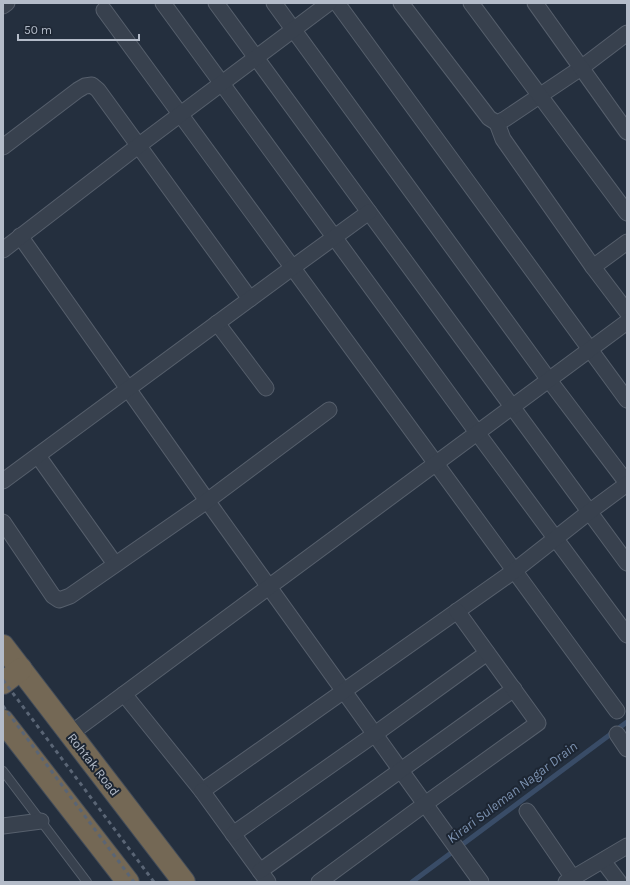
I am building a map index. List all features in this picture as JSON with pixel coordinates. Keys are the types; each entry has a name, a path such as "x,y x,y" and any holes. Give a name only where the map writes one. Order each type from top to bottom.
{"highway":[{"name":"Rohtak Road","path":"3,646 184,882"},
{"path":"3,683 20,669"},
{"path":"3,721 128,882"}],"street":[{"path":"3,6 7,3"},
{"path":"163,3 477,433 627,635"},
{"path":"216,3 627,564"},
{"path":"202,791 514,571 627,484 549,380 274,3"},
{"path":"3,250 138,146 329,3"},
{"path":"337,3 627,400"},
{"path":"401,3 489,118 497,123 503,139 593,267 627,312"},
{"path":"471,3 627,213"},
{"path":"535,3 627,132"},
{"path":"104,10 617,711"},
{"path":"497,123 581,68 627,34"},
{"path":"3,147 78,90 85,86 92,85 98,90 250,299"},
{"path":"3,481 369,212"},
{"path":"20,236 207,501 481,882"},
{"path":"593,267 627,242"},
{"path":"70,734 627,322"},
{"path":"217,323 266,388"},
{"path":"3,522 53,596 59,600 70,596 207,501 329,410"},
{"path":"38,456 116,564"},
{"path":"319,882 538,723 457,611"},
{"path":"233,834 487,653"},
{"path":"124,694 202,791 264,876 401,771 514,689"},
{"path":"616,734 627,749"},
{"path":"527,811 570,880 627,846"},
{"path":"3,826 41,821"},
{"path":"603,861 619,882"}],"lane":[{"path":"3,771 87,882"}],"waterway":[{"name":"Kirari Suleman Nagar Drain","path":"412,882 627,722"}],"railway":[{"path":"3,680 154,882"},
{"path":"3,706 134,882"}]}
